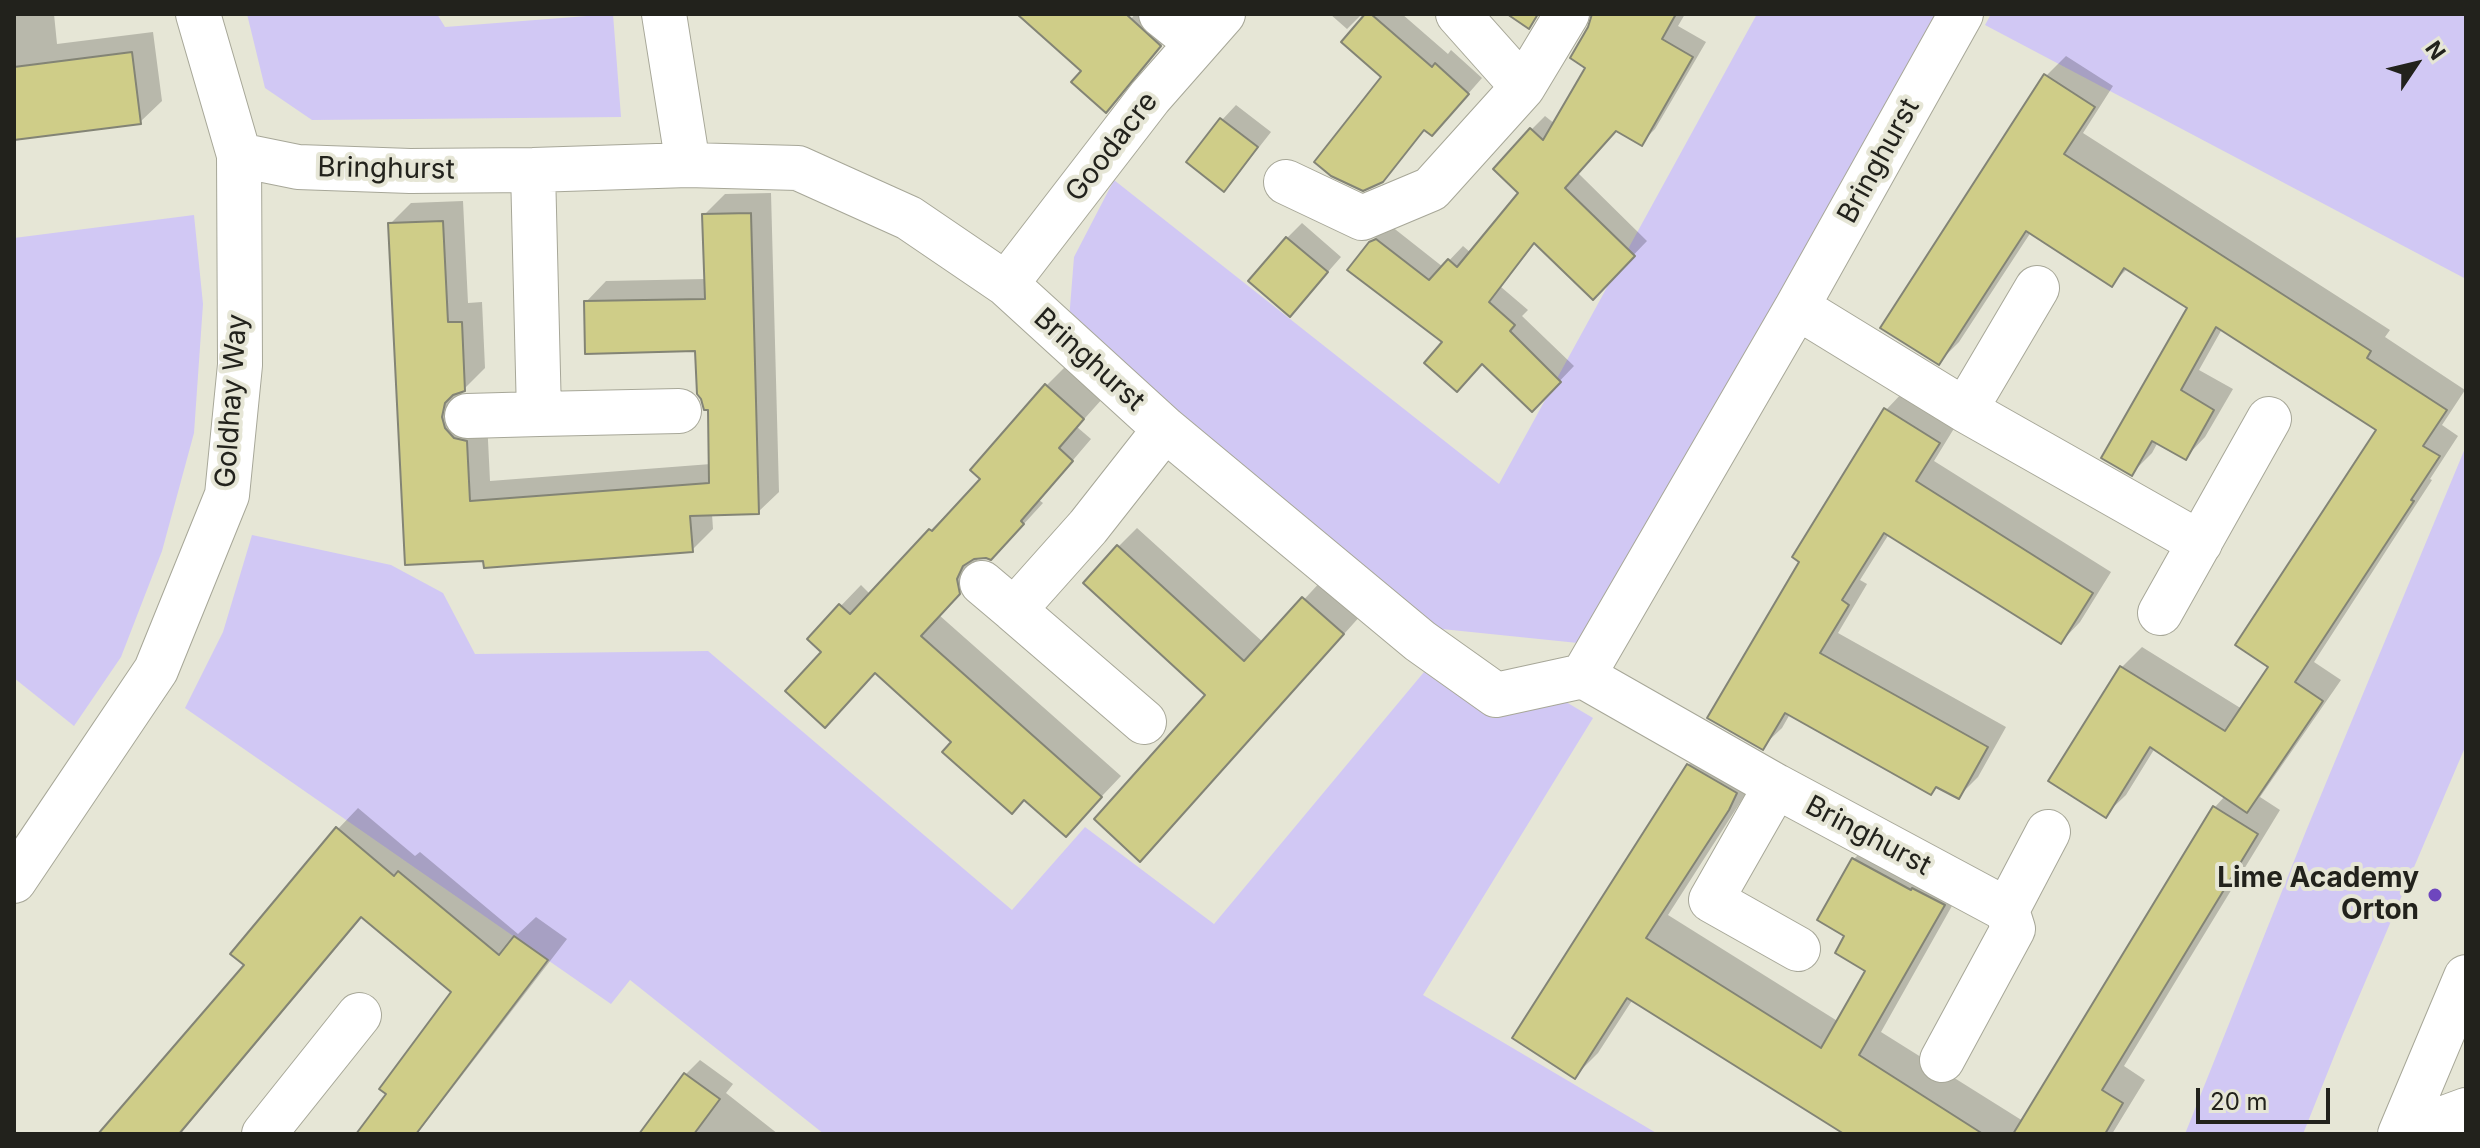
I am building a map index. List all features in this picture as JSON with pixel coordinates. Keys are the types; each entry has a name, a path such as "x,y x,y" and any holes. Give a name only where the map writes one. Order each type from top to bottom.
{"street":[{"name":"Goldhay Way","path":"14,881 156,670 227,495 240,365 239,155 198,14"},
{"path":"664,14 688,165"},
{"path":"1161,14 1210,29"},
{"path":"1458,14 1523,87"},
{"path":"1286,182 1362,218 1431,189 1523,87 1567,14"},
{"name":"Bringhurst","path":"1583,676 1797,307 1961,14"},
{"name":"Goodacre","path":"1006,284 1150,97 1210,29"},
{"name":"Bringhurst","path":"239,155 298,167 410,171 688,165 798,168 909,218 1006,284 1165,429 1420,641 1496,695 1583,676 1776,786 2007,910"},
{"path":"533,170 539,414"},
{"path":"1965,410 2037,288"},
{"path":"1797,307 1965,410 2200,543"},
{"path":"467,416 679,411"},
{"path":"2160,613 2269,419"},
{"path":"1144,722 998,597 1088,527 1165,429"},
{"path":"1776,786 1711,900 1798,949"},
{"path":"1942,1060 2013,929 2007,910 2048,832"},
{"path":"2401,1134 2466,977"},
{"path":"264,1134 359,1015"},
{"path":"2401,1134 2466,1110"}],"shaded area":[{"path":"247,14 437,14 445,27 613,14 621,117 312,120 265,88"},
{"path":"1757,14 1944,14 1578,643 1432,628 1069,320 1074,257 1114,180 1499,484"},
{"path":"1991,14 2466,16 2466,279 1985,25"},
{"path":"194,215 203,304 194,433 162,551 121,657 74,726 14,678 14,238"},
{"path":"2466,446 2466,745 2303,1134 2185,1134 2306,831"},
{"path":"252,535 391,565 443,593 475,654 708,651 1012,910 1085,827 1214,924 1424,672 1492,718 1566,702 1593,718 1423,995 1658,1134 824,1134 630,980 611,1004 185,708 223,632"}],"building":[{"path":"1017,14 1126,14 1161,46 1106,113 1071,82 1081,71"},
{"path":"1365,14 1371,14 1432,67 1435,63 1469,94 1432,136 1424,130 1383,182 1363,191 1331,176 1314,162 1381,77 1341,42"},
{"path":"1507,14 1538,14 1529,29"},
{"path":"1592,14 1676,14 1662,39 1693,57 1642,146 1616,131 1565,188 1635,256 1593,300 1534,243 1489,302 1515,325 1510,331 1561,382 1532,412 1482,364 1457,392 1424,363 1442,342 1347,270 1369,242 1376,239 1429,280 1448,259 1457,267 1518,193 1493,169 1530,128 1543,140 1585,68 1570,58"},
{"path":"132,52 141,124 14,140 14,67"},
{"path":"2044,74 2095,107 2064,154 2371,351 2367,358 2447,410 2423,446 2440,456 2411,500 2414,501 2295,682 2323,701 2247,813 2150,747 2106,818 2048,781 2120,666 2225,731 2268,667 2235,645 2376,430 2216,327 2181,390 2214,410 2186,460 2152,441 2132,476 2101,458 2187,308 2124,268 2112,287 2026,231 1939,365 1880,328"},
{"path":"1220,118 1258,147 1224,192 1186,162"},
{"path":"751,213 759,514 690,516 693,552 484,568 483,561 405,565 388,223 443,221 448,322 462,322 465,391 453,395 445,403 442,417 445,428 454,438 467,441 470,501 709,483 708,410 704,410 697,394 695,351 585,354 584,301 705,299 702,214"},
{"path":"1286,237 1328,272 1290,317 1248,281"},
{"path":"1045,384 1084,419 1059,448 1073,461 1021,521 1024,524 991,560 974,559 963,566 957,579 960,594 921,636 1102,797 1066,837 1024,800 1012,814 942,752 951,742 875,673 825,728 785,691 821,652 807,639 839,604 850,614 929,529 932,531 980,479 970,470"},
{"path":"1884,408 1940,443 1916,481 2093,593 2061,644 1884,533 1842,600 1849,605 1820,653 1988,747 1959,799 1936,787 1931,795 1785,713 1763,750 1707,718 1799,562 1792,557"},
{"path":"1117,545 1244,661 1302,597 1344,634 1140,862 1094,819 1205,695 1083,583"},
{"path":"1687,764 1737,793 1646,938 1821,1048 1865,971 1835,953 1844,936 1817,920 1852,858 1945,905 1859,1055 1983,1134 1844,1134 1627,998 1575,1079 1512,1038"},
{"path":"2213,806 2258,834 2102,1090 2123,1103 2105,1134 2013,1134"},
{"path":"336,827 394,876 398,871 499,955 514,936 548,960 416,1134 356,1134 386,1094 379,1089 451,992 361,917 179,1134 98,1134 244,965 230,954"},
{"path":"684,1073 720,1099 694,1134 639,1134"}],"place":[{"name":"Lime Academy Orton","path":"2435,895"}]}
